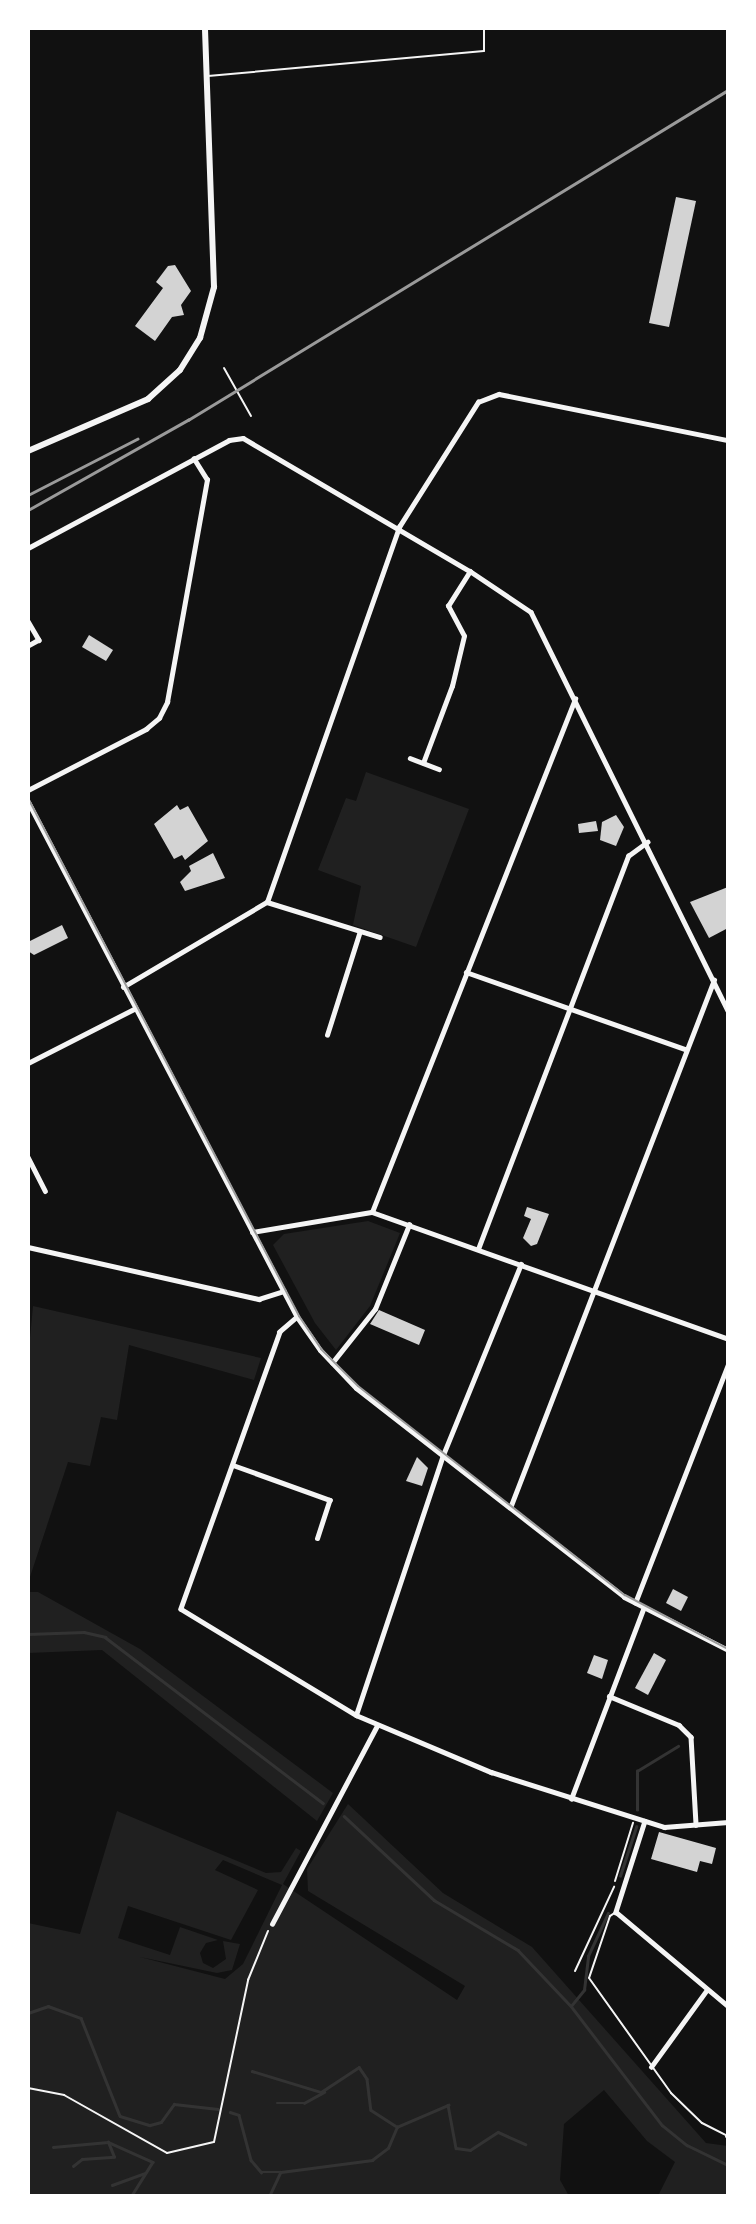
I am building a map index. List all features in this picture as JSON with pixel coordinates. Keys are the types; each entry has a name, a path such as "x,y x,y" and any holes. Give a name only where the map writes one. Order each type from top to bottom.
{"main road":[{"path":"28,451 148,399 180,369 200,338 214,287 205,28"}],"street":[{"path":"123,987 267,902 400,527 478,402 499,394 728,440"},
{"path":"28,548 229,440 243,439 400,527 470,571 531,612 728,1010"},
{"path":"28,790 146,729 159,718 167,702 207,480 194,459"},
{"path":"423,763 452,687 464,636 448,606 470,571"},
{"path":"28,621 39,640 28,646"},
{"path":"372,1212 575,699"},
{"path":"410,758 439,769"},
{"path":"28,802 297,1317 331,1363 443,1455 635,1604 728,1650"},
{"path":"478,1249 628,856 647,842"},
{"path":"267,902 359,934 380,937"},
{"path":"327,1035 359,934"},
{"path":"466,972 685,1049"},
{"path":"510,1508 714,978"},
{"path":"28,1063 134,1009"},
{"path":"28,1157 45,1191"},
{"path":"252,1232 372,1212 728,1339"},
{"path":"331,1363 375,1309 409,1225"},
{"path":"28,1247 259,1299 284,1291"},
{"path":"356,1715 443,1455 521,1264"},
{"path":"297,1317 280,1332 181,1609 377,1726 571,1800 664,1827 728,1822"},
{"path":"635,1604 728,1364"},
{"path":"233,1465 330,1500 318,1538"},
{"path":"571,1800 643,1609"},
{"path":"609,1696 679,1725 691,1737 695,1825"},
{"path":"272,1924 377,1726"},
{"path":"645,1821 616,1912 706,1991 726,2005 728,1996"},
{"path":"651,2067 706,1991"}],"lane":[{"path":"207,76 484,51 484,28"},
{"path":"575,1971 614,1887"},
{"path":"616,1912 599,1945 589,1978 671,2093 702,2123 728,2135"}],"path":[{"path":"224,368 251,416"},
{"path":"614,1887 635,1819"},
{"path":"28,2088 64,2095 167,2153 214,2142 254,1956 272,1924"}],"shaded area":[{"path":"366,772 469,809 416,947 353,925 361,886 318,870 346,798 356,801"},
{"path":"368,1221 400,1233 370,1306 336,1350 315,1323 273,1245 284,1234"},
{"path":"33,1306 261,1358 254,1380 129,1345 117,1420 101,1417 90,1466 68,1462 28,1583 28,1359"},
{"path":"28,1592 38,1592 140,1649 333,1793 317,1821 102,1650 28,1653"},
{"path":"348,1804 443,1893 532,1947 706,2143 728,2146 728,2196 658,2196 675,2162 647,2141 604,2090 564,2124 560,2180 569,2196 28,2196 28,1923 80,1934 117,1811 266,1873 281,1872 296,1848 301,1851 283,1884 457,2000 465,1986 308,1891 307,1869","holes":["223,1860 282,1885 243,1964 225,1979 140,1957 217,1973 232,1970 240,1944 223,1941 226,1959 213,1968 203,1963 200,1953 206,1943 218,1940 180,1927 170,1955 118,1938 128,1906 231,1940 258,1890 215,1870"]}],"building":[{"path":"676,197 696,201 669,327 649,323"},
{"path":"175,265 191,291 181,305 184,315 172,317 155,341 135,326 163,288 156,282 168,266"},
{"path":"89,635 113,650 106,661 82,647"},
{"path":"177,805 180,810 188,806 208,841 185,860 182,855 174,859 154,824"},
{"path":"616,815 624,827 616,846 600,840 602,822"},
{"path":"596,821 598,831 579,833 578,824"},
{"path":"213,853 225,878 185,891 180,882 191,871 189,866"},
{"path":"728,887 728,928 709,938 690,902"},
{"path":"62,925 68,938 34,955 28,951 28,942"},
{"path":"527,1207 549,1214 537,1244 531,1246 523,1238 531,1219 524,1216"},
{"path":"379,1310 425,1330 419,1345 370,1324"},
{"path":"417,1457 428,1468 422,1486 406,1481"},
{"path":"673,1589 688,1597 681,1611 666,1603"},
{"path":"654,1653 666,1660 648,1695 635,1688"},
{"path":"594,1655 608,1660 602,1679 587,1673"},
{"path":"659,1832 716,1848 712,1864 700,1861 697,1872 651,1859"}],"waterway":[{"path":"28,1634 84,1632 105,1637 323,1803"},
{"path":"637,1810 637,1771 678,1746"},
{"path":"344,1816 434,1900 518,1950 571,2006 662,2125 687,2145 728,2165"},
{"path":"620,1876 636,1827"},
{"path":"571,2006 584,1990 588,1956 608,1913"},
{"path":"28,2013 48,2006 81,2018 120,2116 150,2125 161,2122 174,2104 218,2109"},
{"path":"252,2071 321,2092 359,2067 367,2079 371,2110 397,2127"},
{"path":"277,2103 304,2103 324,2092"},
{"path":"397,2127 448,2105 456,2148 470,2150 498,2132 525,2144"},
{"path":"230,2112 239,2115 251,2160 261,2172 281,2172 270,2196"},
{"path":"281,2172 372,2160 388,2148 397,2127"},
{"path":"53,2147 108,2142 153,2162 132,2196"},
{"path":"73,2166 82,2159 114,2157 108,2142"},
{"path":"112,2185 145,2173"}],"tram line":[{"path":"28,798 299,1316 321,1349 358,1386 625,1595 728,1649"}],"railway":[{"path":"28,510 188,420 728,90"},
{"path":"28,495 137,439"}]}
